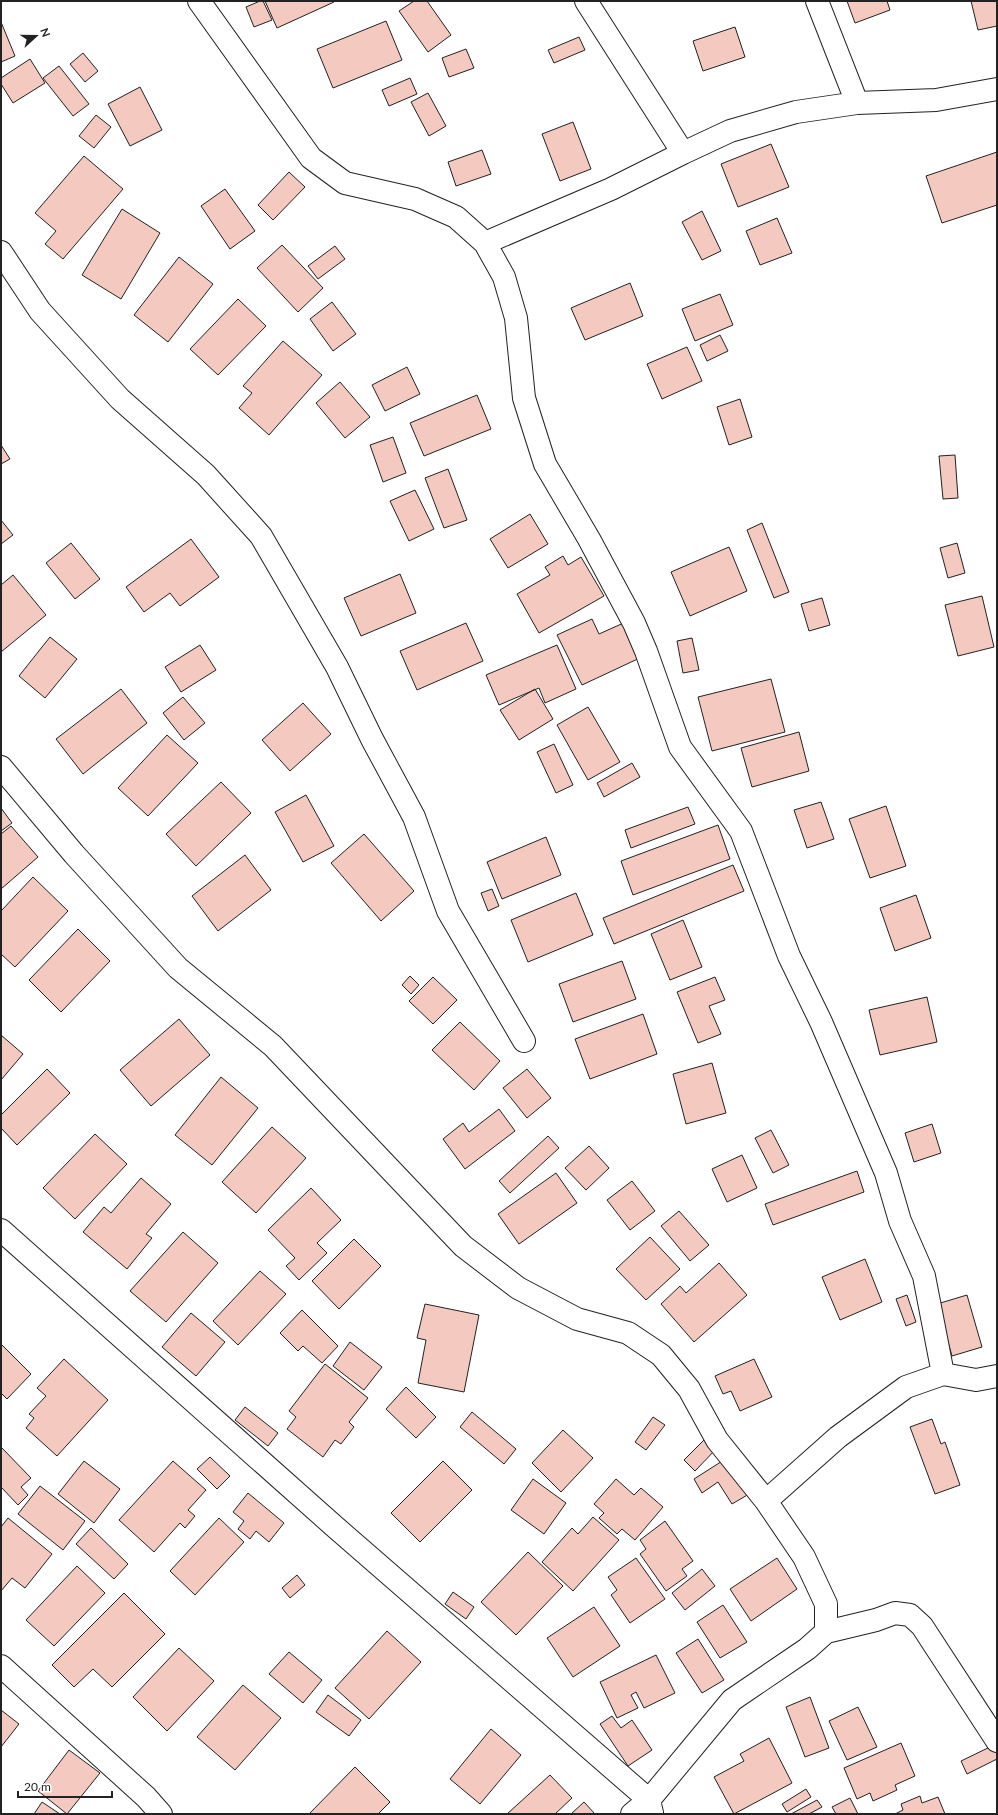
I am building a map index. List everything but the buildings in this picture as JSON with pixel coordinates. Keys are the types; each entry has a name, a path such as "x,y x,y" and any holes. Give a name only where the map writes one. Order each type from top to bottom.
{"street":[{"path":"199,1 311,158 345,183 415,199 456,217 486,243 504,277 516,318 524,398 545,464 589,539 634,623 646,650 680,747 741,831 789,956 821,1022 886,1173 900,1220 924,1276 943,1374"},
{"path":"586,1 683,153"},
{"path":"816,1 857,103"},
{"path":"486,243 611,189 730,131 796,112 857,103 936,100 997,90"},
{"path":"1,252 40,311 120,399 206,475 261,536 337,667 372,739 414,817 448,911 524,1041"},
{"path":"1,767 74,854 178,968 273,1046 463,1246 518,1288 578,1319 628,1333 661,1354 689,1389 717,1440 766,1502 804,1557 826,1604 826,1632"},
{"path":"1,1230 651,1807"},
{"path":"766,1502 838,1437 906,1388 943,1374 976,1380 997,1376"},
{"path":"632,1814 651,1807 732,1700 807,1649 826,1632 876,1620 895,1613 910,1615 922,1626 997,1741"},
{"path":"1,1666 146,1797 161,1814"}]}
